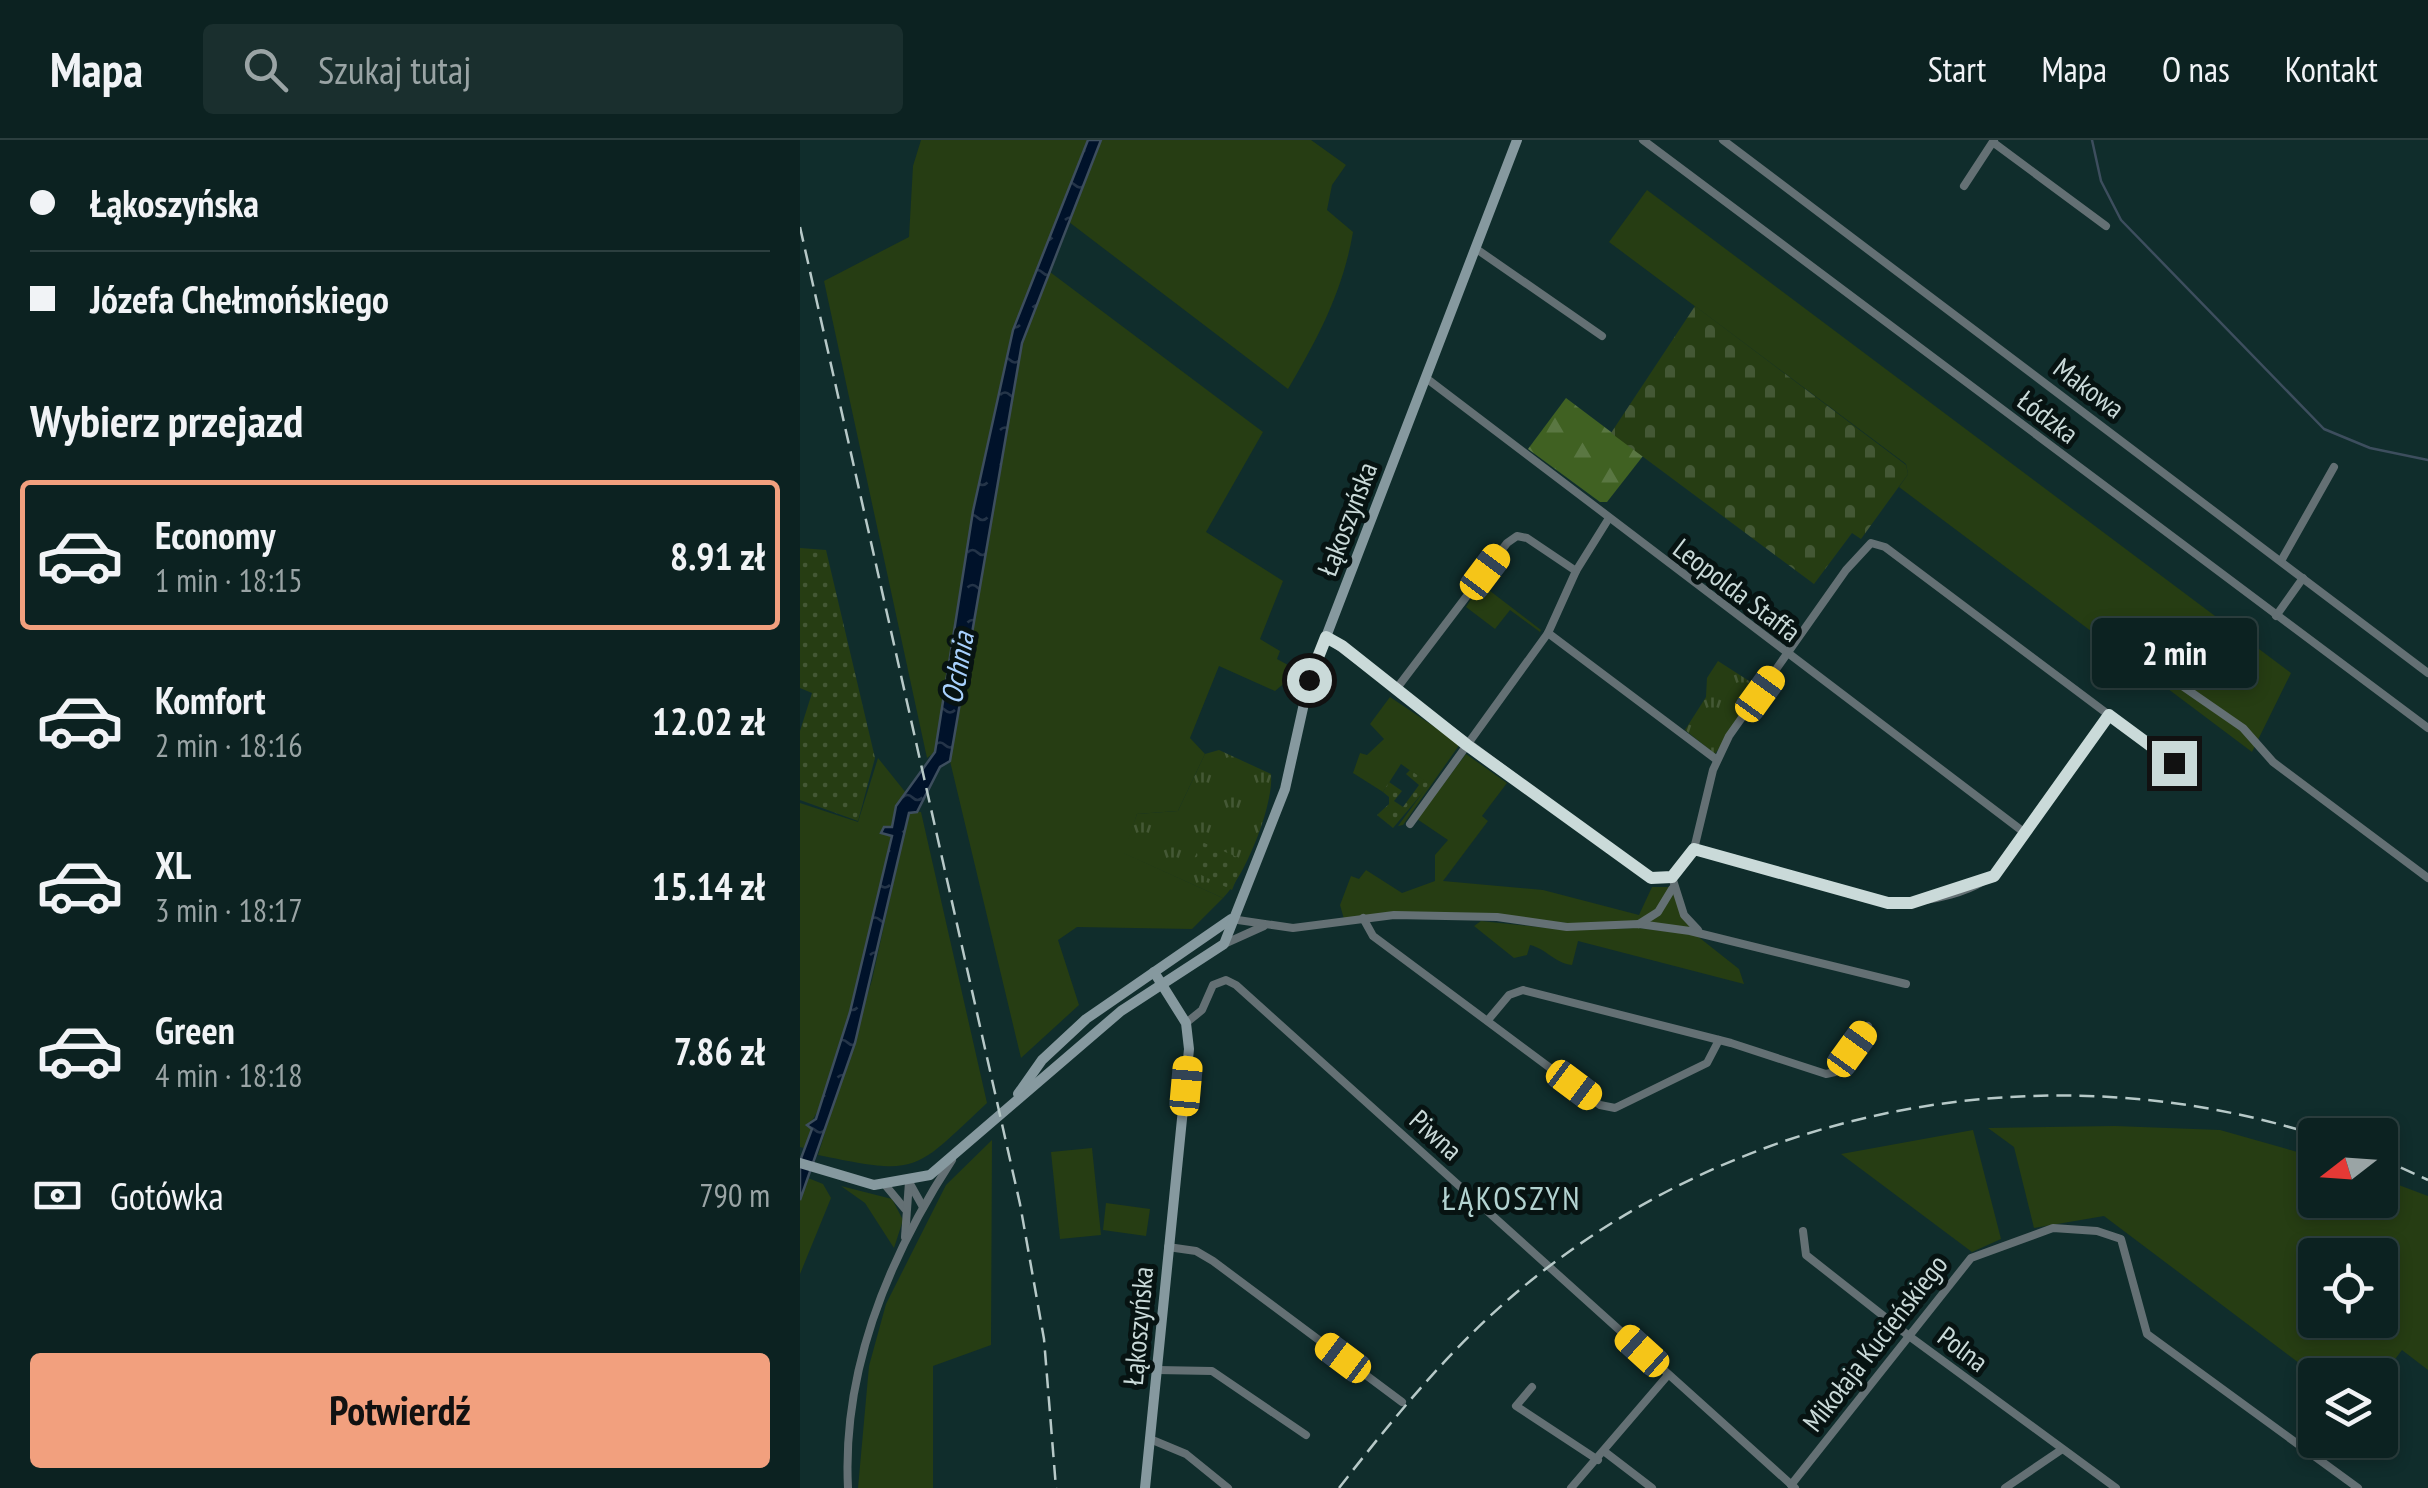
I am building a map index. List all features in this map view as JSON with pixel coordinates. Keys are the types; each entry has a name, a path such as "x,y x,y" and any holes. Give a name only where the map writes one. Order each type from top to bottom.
{"street":[{"name":"Łąkoszyńska","path":"1224,944 1286,789 1309,681 1517,140"},
{"name":"Łódzka","path":"1643,140 2428,728"},
{"name":"Makowa","path":"1722,140 2428,673"},
{"path":"1964,186 1994,142 2106,226"},
{"path":"1475,248 1602,336"},
{"name":"Leopolda Staffa","path":"1426,378 2025,833"},
{"path":"2281,560 2334,467"},
{"path":"1410,824 1548,633 1576,571 1609,518"},
{"path":"1397,688 1507,542 1517,536 1527,538 1576,571"},
{"path":"1639,924 1658,912 1694,849 1717,760 1846,570 1871,543 1885,547 2174,763"},
{"path":"2276,616 2304,578"},
{"path":"2104,632 2253,738 2273,762 2428,878"},
{"path":"1548,633 1717,760"},
{"path":"1326,637 1651,878 1672,882"},
{"path":"1694,849 1888,903 1911,903 1989,879 2109,715"},
{"path":"1672,882 1684,915 1704,935"},
{"path":"1018,1096 1042,1060 1086,1019 1232,918 1264,926 1309,928 1363,918 1497,917 1567,927 1639,924 1704,935 1906,984"},
{"path":"1232,918 1238,928 1250,932"},
{"path":"1363,918 1372,936 1600,1105 1616,1108 1707,1063 1719,1040"},
{"path":"848,1488 849,1445 873,1313 899,1254 952,1160 1018,1096 1162,983 1224,944 1264,926"},
{"path":"1154,972 1186,1023"},
{"name":"Piwna","path":"1186,1023 1202,1010 1213,984 1226,980 1236,985 1793,1486"},
{"path":"1488,1020 1509,996 1523,990 1719,1040 1826,1074 1836,1072 1868,1026"},
{"name":"Łąkoszyńska","path":"1145,1488 1189,1049 1186,1023"},
{"path":"800,1163 886,1186 909,1182 952,1160"},
{"path":"909,1182 924,1207"},
{"path":"899,1254 908,1215 909,1182"},
{"path":"886,1186 908,1215"},
{"name":"Mikołaja Kucieńskiego","path":"1793,1486 1971,1258 2054,1228 2097,1231 2121,1239 2148,1334 2358,1488"},
{"name":"Polna","path":"1803,1231 1806,1255 1908,1336 2116,1488"},
{"path":"1168,1247 1196,1251 1212,1260 1402,1402"},
{"path":"1157,1370 1212,1371 1306,1436"},
{"path":"1571,1488 1668,1375"},
{"path":"1532,1387 1516,1406 1598,1460"},
{"path":"1150,1439 1186,1454 1228,1488"},
{"path":"2005,1488 2061,1450"},
{"path":"1605,1452 1652,1488"}],"green space":[{"path":"921,140 1088,140 1013,330 974,511 935,752 927,758 824,281 909,237 913,166"},
{"path":"1101,140 1311,140 1346,165 1332,185 1327,210 1353,232 1349,254 1328,314 1288,389 1069,222"},
{"path":"1647,190 2291,673 2252,752 1899,487 1908,474 1906,464 1609,242"},
{"path":"1050,272 1263,432 1206,532 1283,581 1260,639 1280,651 1277,659 1299,671 1275,691 1219,666 1190,738 1205,754 1178,811 1137,814 1124,853 1223,898 1192,929 1077,927 1058,940 1079,1005 1021,1058 950,761 1022,343"},
{"path":"1695,306 1906,465 1908,474 1861,539 1852,533 1814,584 1611,433"},
{"path":"1566,398 1643,456 1607,502 1600,502 1528,449"},
{"path":"800,548 826,550 875,758 858,821 800,800 800,731 812,693 800,688"},
{"path":"1481,584 1540,632 1510,610 1495,629 1466,607"},
{"path":"1718,661 1760,688 1715,754 1685,730 1706,697 1707,678"},
{"path":"1390,697 1460,744 1403,825 1398,826 1429,784 1401,764 1383,792 1353,773 1360,753 1367,755 1384,739 1370,724"},
{"path":"1219,750 1271,774 1268,804 1256,840 1223,898 1123,853 1137,814 1178,811 1205,754"},
{"path":"1466,754 1507,783 1482,816 1488,821 1443,881 1543,890 1639,915 1652,887 1670,887 1693,930 1591,926 1499,915 1344,919 1340,905 1351,876 1359,879 1366,870 1402,893 1435,881 1435,855 1448,840 1417,819"},
{"path":"878,758 906,793 896,806 892,828 882,833 892,835 858,989 834,1072 808,1126 812,1128 804,1148 800,1147 800,803 858,822"},
{"path":"1410,770 1430,784 1393,828 1377,815 1389,804 1389,797 1383,792 1389,782 1402,791 1394,801 1403,807 1419,785 1406,774"},
{"path":"909,812 921,812 987,1103 944,1143 913,1163 877,1165 818,1155 872,980"},
{"path":"1202,842 1244,860 1232,890 1189,869"},
{"path":"1481,921 1566,930 1638,928 1696,935 1739,969 1744,984 1578,941 1572,965 1530,945 1527,955 1514,958 1474,926"},
{"path":"2115,1126 2220,1130 2298,1152 2298,1218 2398,1218 2398,1185 2428,1196 2428,1370 2402,1350 2396,1358 2298,1358 2298,1362 2104,1216 2034,1228 2014,1147 1988,1128"},
{"path":"1973,1130 2001,1239 1972,1252 1841,1154"},
{"path":"992,1140 991,1345 933,1366 933,1488 858,1488 869,1366 886,1304 946,1185"},
{"path":"1092,1148 1101,1235 1060,1239 1051,1152"},
{"path":"808,1178 823,1184 831,1198 800,1274 800,1200"},
{"path":"841,1186 892,1199 903,1220 894,1248 865,1203"},
{"path":"1106,1203 1150,1209 1146,1236 1103,1230"}],"water":[{"name":"Ochnia","path":"1088,140 1101,140 1022,343 950,761 940,767 917,812 909,813 855,1043 800,1200 800,1161 812,1129 807,1125 816,1119 850,1012 892,836 881,833 884,827 892,827 896,806 935,752 973,511 1013,330"}],"waterway":[{"path":"2092,140 2101,181 2121,220 2324,429 2370,448 2428,460"}],"railway":[{"path":"800,227 1020,1204 1044,1339 1056,1488"},
{"path":"1339,1488 1426,1382 1523,1287 1609,1225 1702,1174 1799,1136 1900,1111 2004,1097 2109,1097 2213,1109 2298,1130"},
{"path":"2398,1166 2428,1180"}],"district":[{"name":"ŁĄKOSZYN","path":"1512,1199"}],"route":[{"path":"1309,680 1326,637 1651,878 1672,877 1694,849 1888,903 1911,903 1994,876 2109,715 2174,763"}]}
